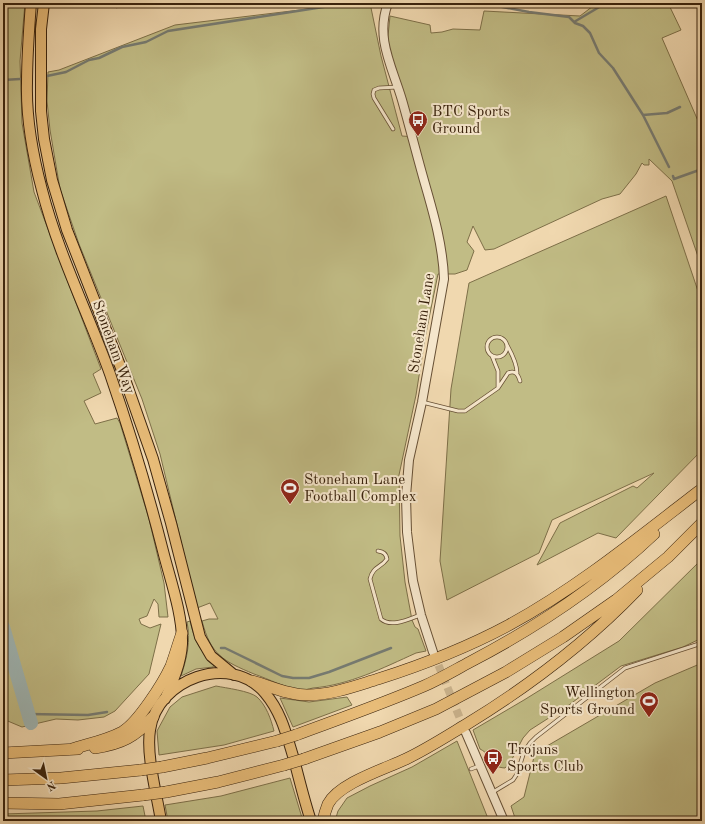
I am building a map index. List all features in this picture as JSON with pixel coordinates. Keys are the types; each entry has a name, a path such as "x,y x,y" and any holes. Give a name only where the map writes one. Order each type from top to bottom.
{"highway":[{"path":"252,681 296,694 307,695 328,693 393,674 468,645 509,625 588,575 700,489"},
{"path":"3,780 61,778 162,767 221,755 277,741 371,708 426,685 506,644 577,598 630,556 700,489"},
{"path":"323,821 329,803 342,789 407,758 491,710 538,677 584,641 622,606 702,523"},
{"path":"3,803 60,804 166,792 218,782 284,765 380,732 429,712 506,672 563,638 616,600 668,557"},
{"path":"72,749 112,736 130,727 142,712 166,675 182,634"},
{"path":"3,752 95,748 122,742 140,731 153,717"}],"main road":[{"name":"Stoneham Way","path":"31,3 26,83 28,112 36,165 42,190 61,247 110,374 140,466 181,625 181,654 165,699"},
{"name":"Stoneham Way","path":"44,3 41,29 41,111 44,139 52,180 67,230 121,368 153,459 200,637 211,656 234,675"},
{"path":"161,821 150,758 149,742 153,717 165,699 181,684 196,676 207,674 234,675 252,681 265,693 279,713 285,728 310,821"}],"street":[{"name":"Stoneham Lane","path":"388,3 383,21 384,44 398,87 432,209 444,261 444,279 422,402 409,460 406,496 407,532 413,581 421,615 433,652"},
{"path":"466,733 493,792 504,821"}],"lane":[{"path":"393,129 373,94 374,90 379,88 398,87"},
{"path":"498,388 498,371 487,348 492,339 499,338 504,341 514,358 520,381"},
{"path":"492,356 498,357 504,355 507,350 506,344"},
{"path":"422,402 458,411 466,411 498,388 508,373 517,373"},
{"path":"378,551 383,552 387,559 375,568 371,573 370,579 381,619 386,623 394,623 421,615"},
{"path":"493,792 513,780 517,774 524,752 536,737 625,668 702,643"},
{"path":"472,769 480,765"}],"shaded area":[{"path":"3,3 25,3 20,61 22,123 34,192 101,369 93,374 101,393 84,401 95,424 117,418 120,423 149,519 164,583 168,617 159,617 158,604 154,599 147,616 139,619 141,624 150,628 161,624 149,674 115,711 104,717 78,720 56,719 22,727 3,719"},
{"path":"358,3 370,3 381,56 402,136 417,137 387,46 390,16 430,25 431,33 453,29 480,30 484,11 580,16 597,3 668,3 681,30 662,38 702,130 702,268 672,181 649,159 649,165 644,165 642,163 636,174 620,194 602,199 494,249 485,250 473,226 467,242 474,251 467,270 455,274 438,274 425,338 416,395 399,475 400,536 405,582 412,620 415,627 418,629 426,651 416,653 353,680 301,690 283,685 234,665 214,649 206,633 202,621 218,619 210,603 197,608 160,454 142,399 79,244 60,189 50,130 47,101 48,72 59,70 175,25"},
{"name":"Stoneham Lane Football Complex","path":"666,196 702,303 702,450 616,538 598,533 537,565 560,523 633,486 637,488 654,473 552,520 539,553 447,600 440,561 451,389 469,283"},
{"path":"702,559 702,638 683,647 621,666 569,705 530,730 523,738 511,761 505,768 496,766 480,749 473,730 619,641"},
{"path":"190,621 198,645 214,665 213,667 196,669 181,676 188,649 189,636 187,622"},
{"name":"Wellington Sports Ground","path":"702,663 702,821 516,821 511,806 524,797 535,753 655,683"},
{"path":"216,686 244,691 257,697 268,712 274,731 224,745 159,755 157,731 170,707 182,697"},
{"path":"347,697 352,705 293,727 280,698 309,702"},
{"path":"457,741 489,821 335,821 338,811 347,798 412,767"},
{"path":"290,778 303,821 168,821 165,805 221,796"},
{"path":"143,806 146,821 3,820 3,814 97,811"}],"waterway":[{"path":"47,76 66,72 89,60 99,58 122,47 146,42 168,31 349,3"},
{"path":"482,3 529,12 569,17 575,23 583,26 590,33 599,53 613,68 643,115 669,167"},
{"path":"574,22 606,3"},
{"path":"3,80 20,79"},
{"path":"643,115 667,113 680,107"},
{"path":"673,176 674,179 702,169"},
{"path":"3,627 31,723"},
{"path":"221,648 225,648 282,676 293,678 309,678 329,672 391,648"},
{"path":"28,714 88,715 107,712"}],"tunnel":[{"path":"434,654 465,731"}],"place":[{"name":"BTC Sports Ground","path":"418,137"},
{"name":"Stoneham Lane Football Complex","path":"290,505"},
{"name":"Wellington Sports Ground","path":"649,718"},
{"name":"Trojans Sports Club","path":"493,775"}]}
